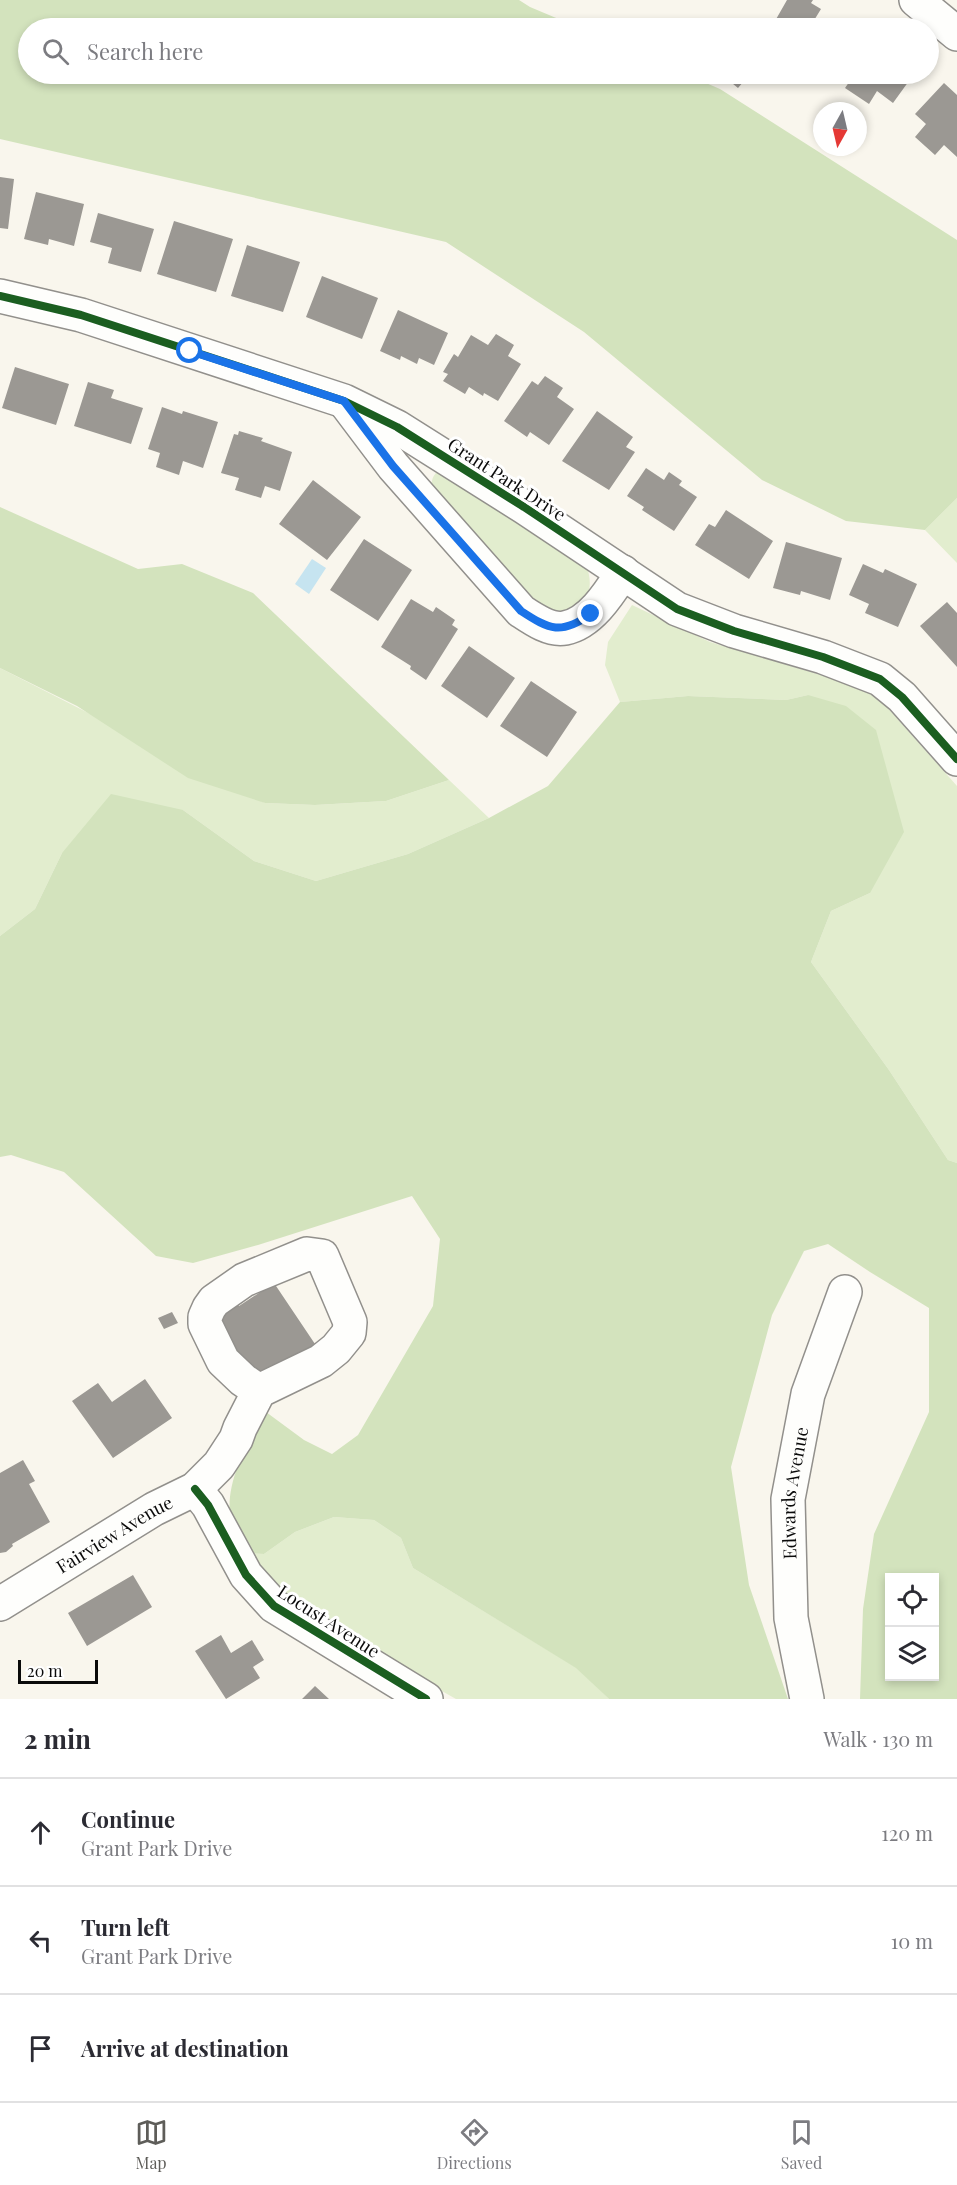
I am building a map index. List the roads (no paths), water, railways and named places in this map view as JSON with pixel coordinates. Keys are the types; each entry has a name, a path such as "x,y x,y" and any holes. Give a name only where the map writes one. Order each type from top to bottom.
{"street":[{"path":"916,0 938,18"},
{"path":"939,19 957,34"},
{"name":"Grant Park Drive","path":"0,296 81,315 344,401 397,427 677,609 734,631 823,657 880,679 902,698 957,759"},
{"path":"344,401 393,466 521,611 536,621 555,628 565,628 577,623 591,614 623,572"},
{"path":"307,1254 322,1256 350,1322 349,1333 336,1349 321,1361 260,1391 243,1380 223,1361 205,1324 204,1317 214,1301 244,1280 307,1254"},
{"name":"Edwards Avenue","path":"807,1699 791,1618 788,1499 808,1394 845,1292"},
{"name":"Fairview Avenue","path":"0,1604 154,1509 195,1489 219,1465 236,1439 260,1391"},
{"name":"Locust Avenue","path":"195,1489 208,1505 246,1575 274,1606 426,1699"}],"water":[{"path":"312,559 326,568 309,594 295,584"}]}
